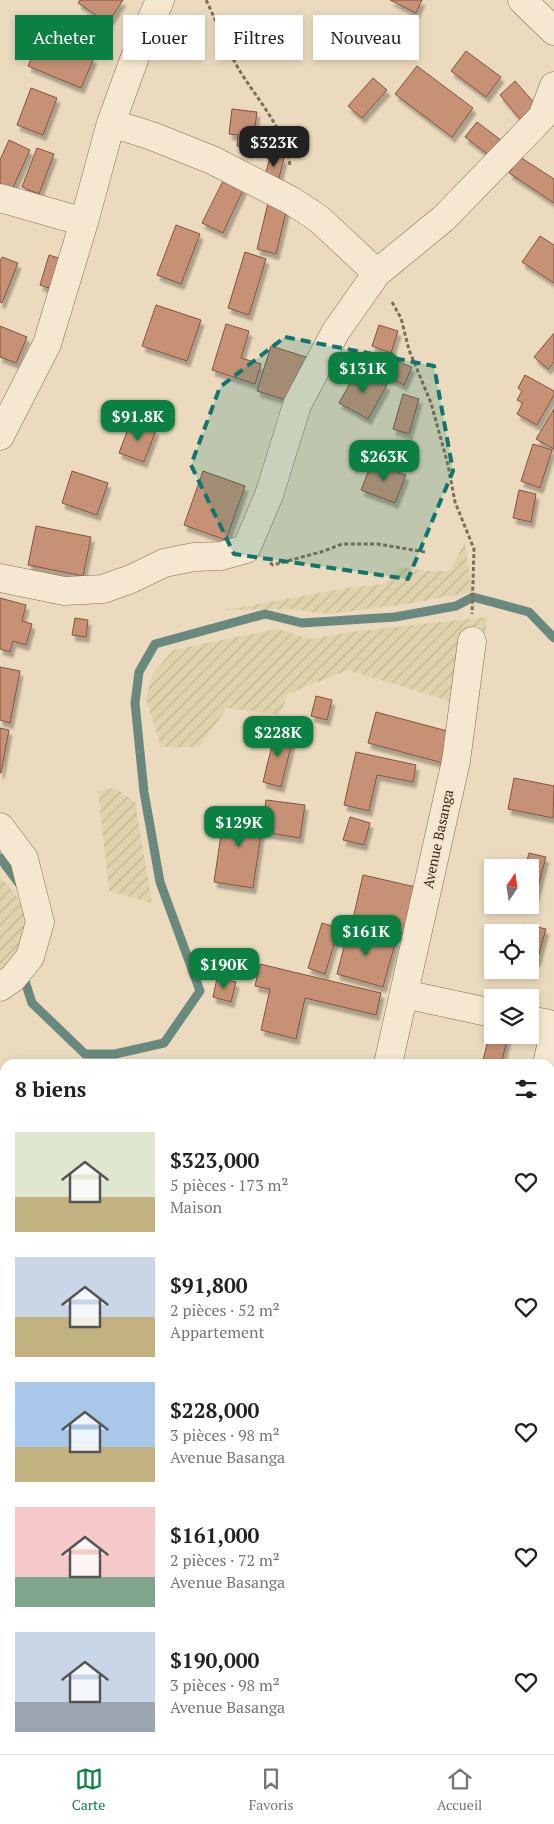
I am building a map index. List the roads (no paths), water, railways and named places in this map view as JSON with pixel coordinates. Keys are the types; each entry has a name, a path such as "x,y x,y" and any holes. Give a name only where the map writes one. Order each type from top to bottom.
{"street":[{"path":"0,436 47,344 84,222 110,123 135,57 160,0"},
{"path":"522,0 554,31"},
{"path":"0,578 64,591 103,589 131,579 164,563 194,557 221,556 246,548 269,494 297,405 336,331 376,272 444,218 548,122 554,86"},
{"path":"110,123 152,136 212,160 292,200 319,219 376,272"},
{"path":"0,198 84,222"},
{"name":"Avenue Basanga","path":"389,1059 456,761 472,641"},
{"path":"0,828 24,859 40,922 30,958 13,978 0,987"},
{"path":"404,994 484,1010"},
{"path":"539,1022 554,1025"},
{"path":"548,1059 554,1033"}],"waterway":[{"path":"22,972 32,1003 85,1054 115,1054 164,1043 200,991 160,882 144,792 135,703 139,672 155,644 265,614 302,623 395,617 456,606 473,597 529,612 554,638"},
{"path":"0,858 21,886"}]}
